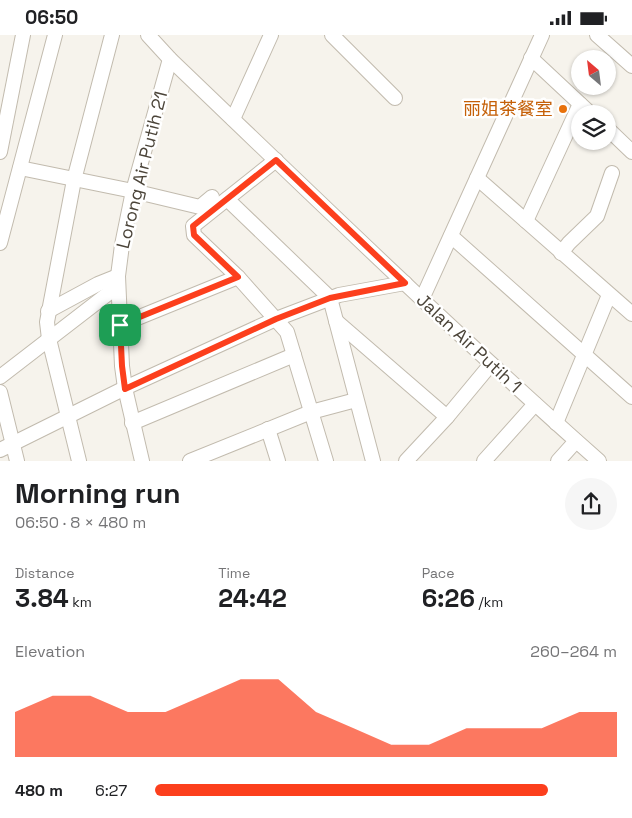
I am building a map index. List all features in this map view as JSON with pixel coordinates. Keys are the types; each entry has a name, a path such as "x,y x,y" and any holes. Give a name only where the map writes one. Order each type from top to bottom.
{"street":[{"path":"23,35 7,84 0,153 21,163 74,180 133,191 200,207 212,197"},
{"path":"0,243 55,35"},
{"path":"79,461 49,339 47,322 74,180 112,35"},
{"name":"Jalan Air Putih 1","path":"148,35 170,59 405,283 491,364 599,461"},
{"path":"233,119 272,35"},
{"path":"332,35 395,98"},
{"path":"422,299 542,35"},
{"path":"597,35 632,66"},
{"path":"526,221 580,104 531,58"},
{"name":"Lorong Air Putih 21","path":"142,461 125,389 122,366 118,281 122,245 133,191 170,59"},
{"path":"616,137 632,152"},
{"path":"276,160 193,226 194,235 238,277 287,332 326,461"},
{"path":"562,253 569,243 597,216 612,173"},
{"path":"477,178 632,315"},
{"path":"227,199 330,298 373,461"},
{"path":"451,236 632,397"},
{"path":"120,325 238,277"},
{"path":"48,311 98,285 118,281"},
{"path":"0,377 118,281"},
{"path":"6,447 276,319 330,298 405,283"},
{"path":"556,423 609,295"},
{"path":"336,321 447,417"},
{"path":"132,423 294,355"},
{"path":"406,461 447,417 491,364"},
{"path":"0,392 6,447 17,461"},
{"path":"190,461 311,411 356,400"},
{"path":"484,461 535,404"},
{"path":"268,429 278,461"},
{"path":"558,461 576,441"}],"place":[{"name":"丽姐茶餐室","path":"563,109"}],"route":[{"path":"276,160 405,283 330,298 276,319 125,389 120,325 238,277 194,235 193,226 276,160"}]}
